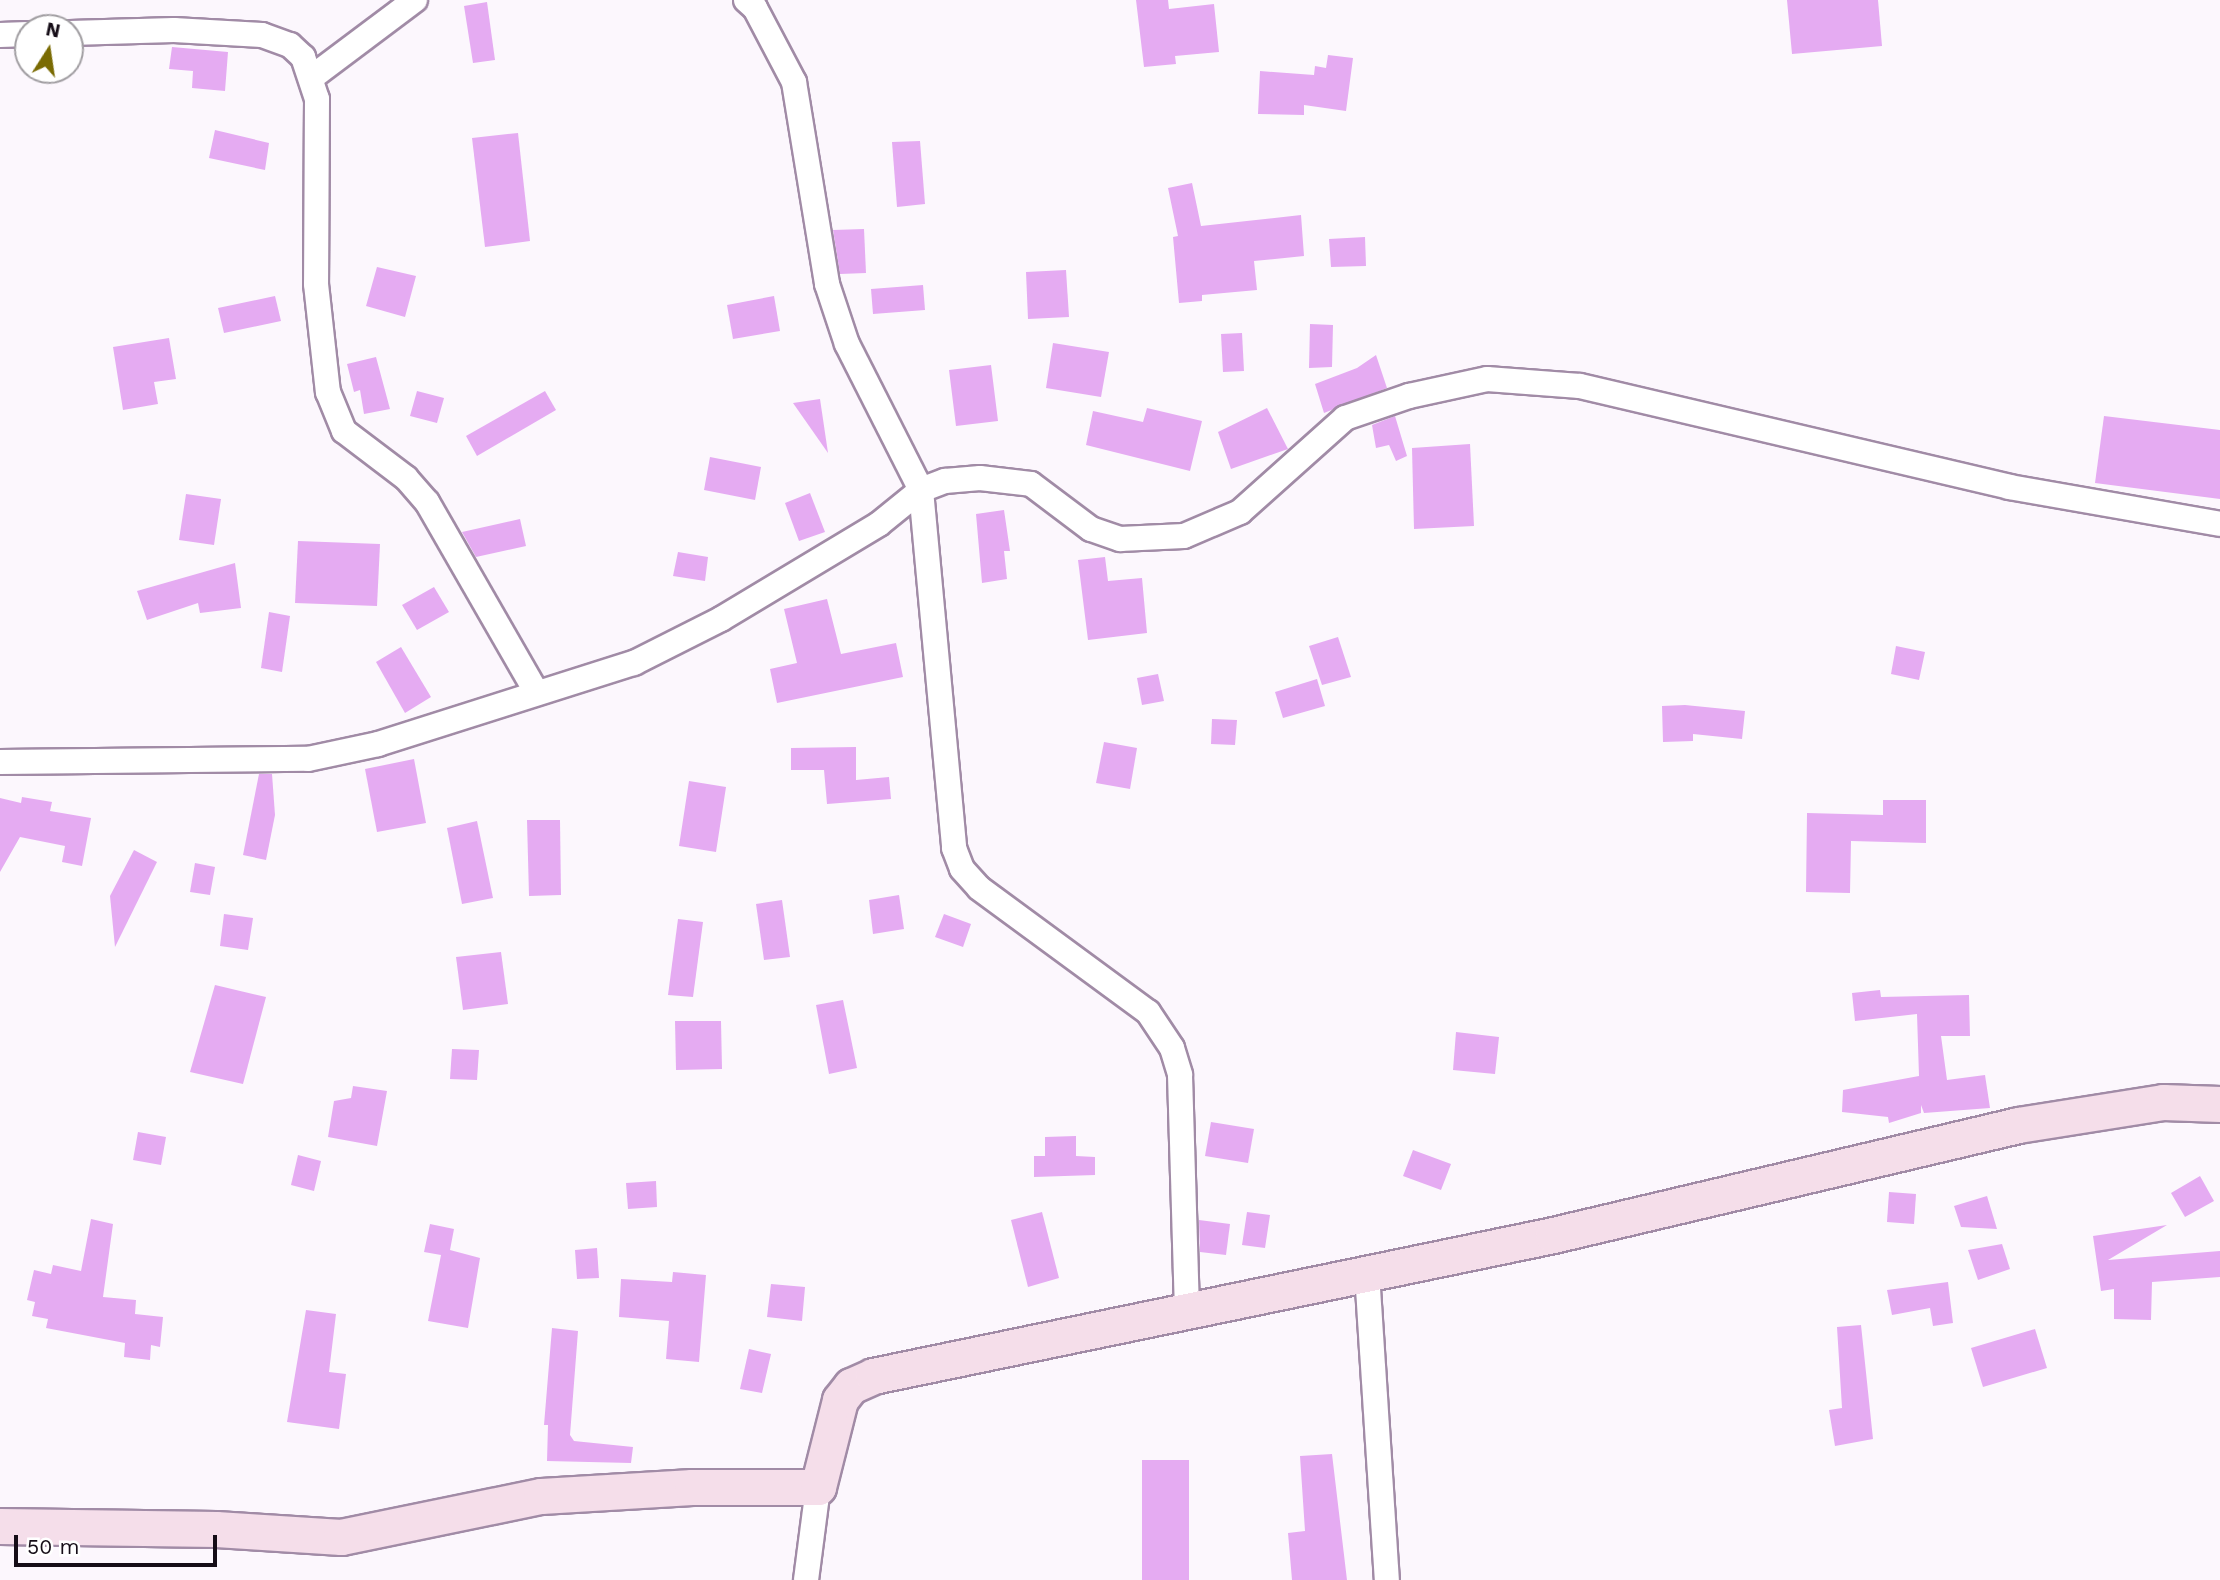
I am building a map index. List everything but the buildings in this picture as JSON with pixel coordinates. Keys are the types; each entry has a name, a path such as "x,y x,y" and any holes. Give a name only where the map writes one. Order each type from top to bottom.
{"street":[{"path":"311,78 415,0"},
{"path":"752,3 794,82 827,284 847,345 921,489 954,848 962,869 979,888 1148,1012 1172,1048 1180,1075 1187,1311"},
{"path":"84,33 174,30 261,35 290,45 303,57 311,78 318,119 316,284 328,392 344,431 406,478 427,502 537,693"},
{"path":"0,762 308,759 377,744 634,663 721,619 879,524 921,489 945,481 980,478 1031,484 1091,529 1110,536 1184,536 1240,512 1345,418 1409,396 1487,379 1580,386 2009,488 2220,524"},
{"path":"806,1580 818,1487 840,1400 850,1386 873,1376 1553,1235 2018,1125 2163,1102 2220,1104"},
{"path":"1367,1273 1387,1580"},
{"path":"0,1527 216,1529 341,1536 541,1496 692,1486 818,1487"}]}
